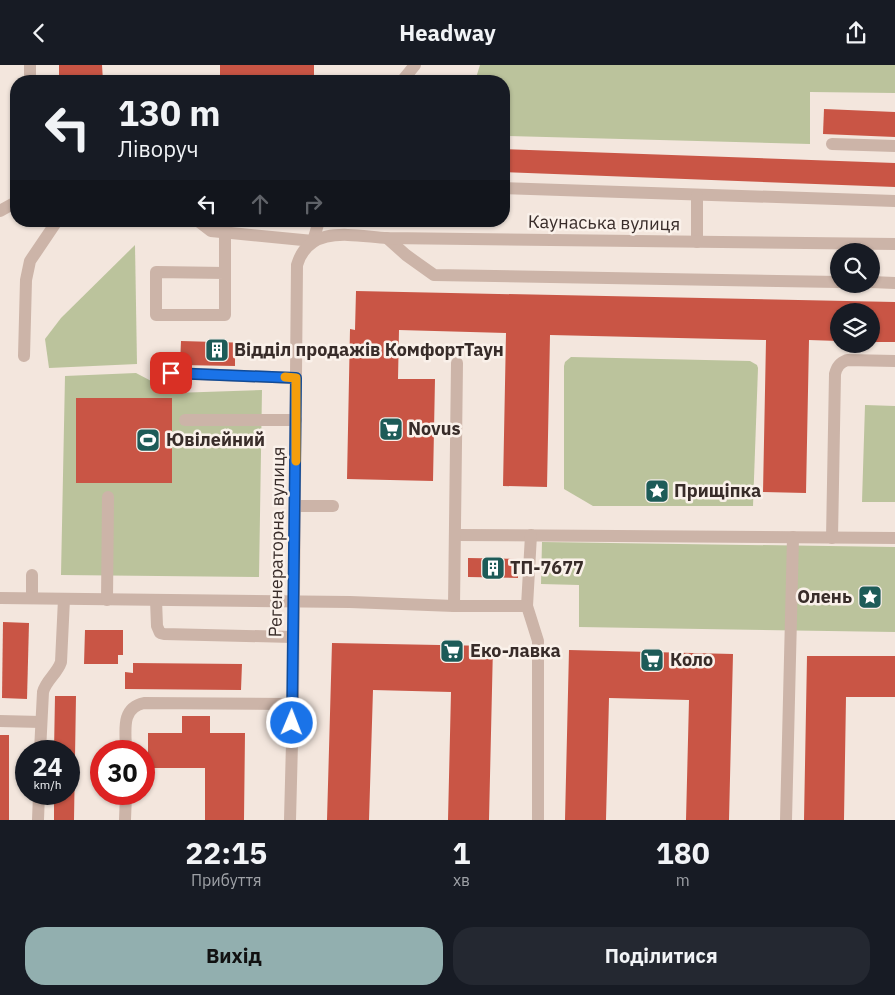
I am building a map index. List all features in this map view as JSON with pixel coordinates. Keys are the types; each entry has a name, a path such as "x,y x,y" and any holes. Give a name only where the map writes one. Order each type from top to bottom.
{"street":[{"path":"407,75 415,65"},
{"path":"832,144 895,146"},
{"path":"510,188 895,201"},
{"path":"697,242 698,195"},
{"path":"24,356 26,280 29,266 35,252 54,227"},
{"name":"Каунаська вулиця","path":"206,227 211,231 313,241 331,235 387,238 895,244"},
{"name":"Регенераторна вулиця","path":"290,820 293,704 297,265 302,251 313,241 317,227"},
{"path":"225,231 225,273 225,315 156,315 156,272 225,273"},
{"path":"387,238 406,255 434,275 830,282"},
{"path":"880,282 895,283"},
{"path":"832,538 836,368 848,360 895,361"},
{"path":"454,606 457,363"},
{"path":"171,373 296,378"},
{"path":"185,420 296,420"},
{"path":"107,599 108,497"},
{"path":"295,506 333,506"},
{"path":"456,535 895,537"},
{"path":"531,535 528,606 538,641 538,820"},
{"path":"786,820 793,537"},
{"path":"32,575 32,598"},
{"path":"0,598 528,606"},
{"path":"40,740 42,699 45,686 59,669 61,662 64,599"},
{"path":"156,600 157,627 160,633 293,637"},
{"path":"126,740 128,713 135,705 144,703 293,704"},
{"path":"0,721 41,722"},
{"path":"38,820 39,805"},
{"path":"125,820 126,805"}],"green space":[{"path":"480,65 895,65 895,93 810,92 810,144 510,136 510,75 477,75"},
{"path":"135,245 137,364 49,368 45,339 61,318"},
{"path":"571,357 750,361 757,365 753,506 593,506 564,489 564,366 565,362"},
{"path":"136,373 174,393 262,390 259,577 61,575 65,376"},
{"path":"865,405 895,406 895,502 862,502"},
{"path":"542,542 895,547 895,632 579,627 579,585 541,584"}],"building":[{"path":"59,65 102,65 103,75 59,75"},
{"path":"220,65 314,65 314,75 220,75"},
{"path":"824,109 895,112 895,137 823,134"},
{"path":"510,149 895,163 895,187 510,172"},
{"path":"356,291 895,302 895,342 880,342 880,303 830,303 830,341 809,340 806,493 763,492 766,340 550,335 547,487 503,486 506,333 399,330 398,379 435,379 433,481 347,479 350,329 355,330"},
{"name":"Відділ продажів КомфортТаун","path":"181,341 250,343 257,358 235,358 235,366 180,365"},
{"path":"76,398 172,398 172,483 76,483"},
{"name":"ТП-7677","path":"468,558 518,559 518,578 468,577"},
{"path":"3,622 29,623 27,699 2,698"},
{"path":"85,630 123,630 123,655 118,655 118,664 84,664"},
{"path":"332,643 493,646 489,820 448,820 451,692 373,690 369,820 327,820"},
{"path":"569,650 733,654 729,820 686,820 689,700 609,698 606,820 565,820"},
{"path":"807,656 895,656 895,697 846,697 844,820 804,820"},
{"path":"133,663 242,664 241,690 125,689 125,672 133,673"},
{"path":"55,696 76,696 75,740 54,740"},
{"path":"182,716 210,716 210,733 245,733 244,820 205,820 205,768 155,768 155,740 148,740 148,733 182,733"},
{"path":"0,735 9,735 9,820 0,820"},
{"path":"54,805 74,805 74,820 54,820"}],"slow traffic":[{"path":"285,377 296,378 296,461"}],"place":[{"name":"Відділ продажів КомфортТаун","path":"217,350"},
{"name":"Novus","path":"391,429"},
{"name":"Ювілейний","path":"148,440"},
{"name":"Прищіпка","path":"657,491"},
{"name":"ТП-7677","path":"493,568"},
{"name":"Олень","path":"870,597"},
{"name":"Еко-лавка","path":"452,651"},
{"name":"Коло","path":"652,660"}],"route":[{"path":"171,373 296,378 292,723"}]}
